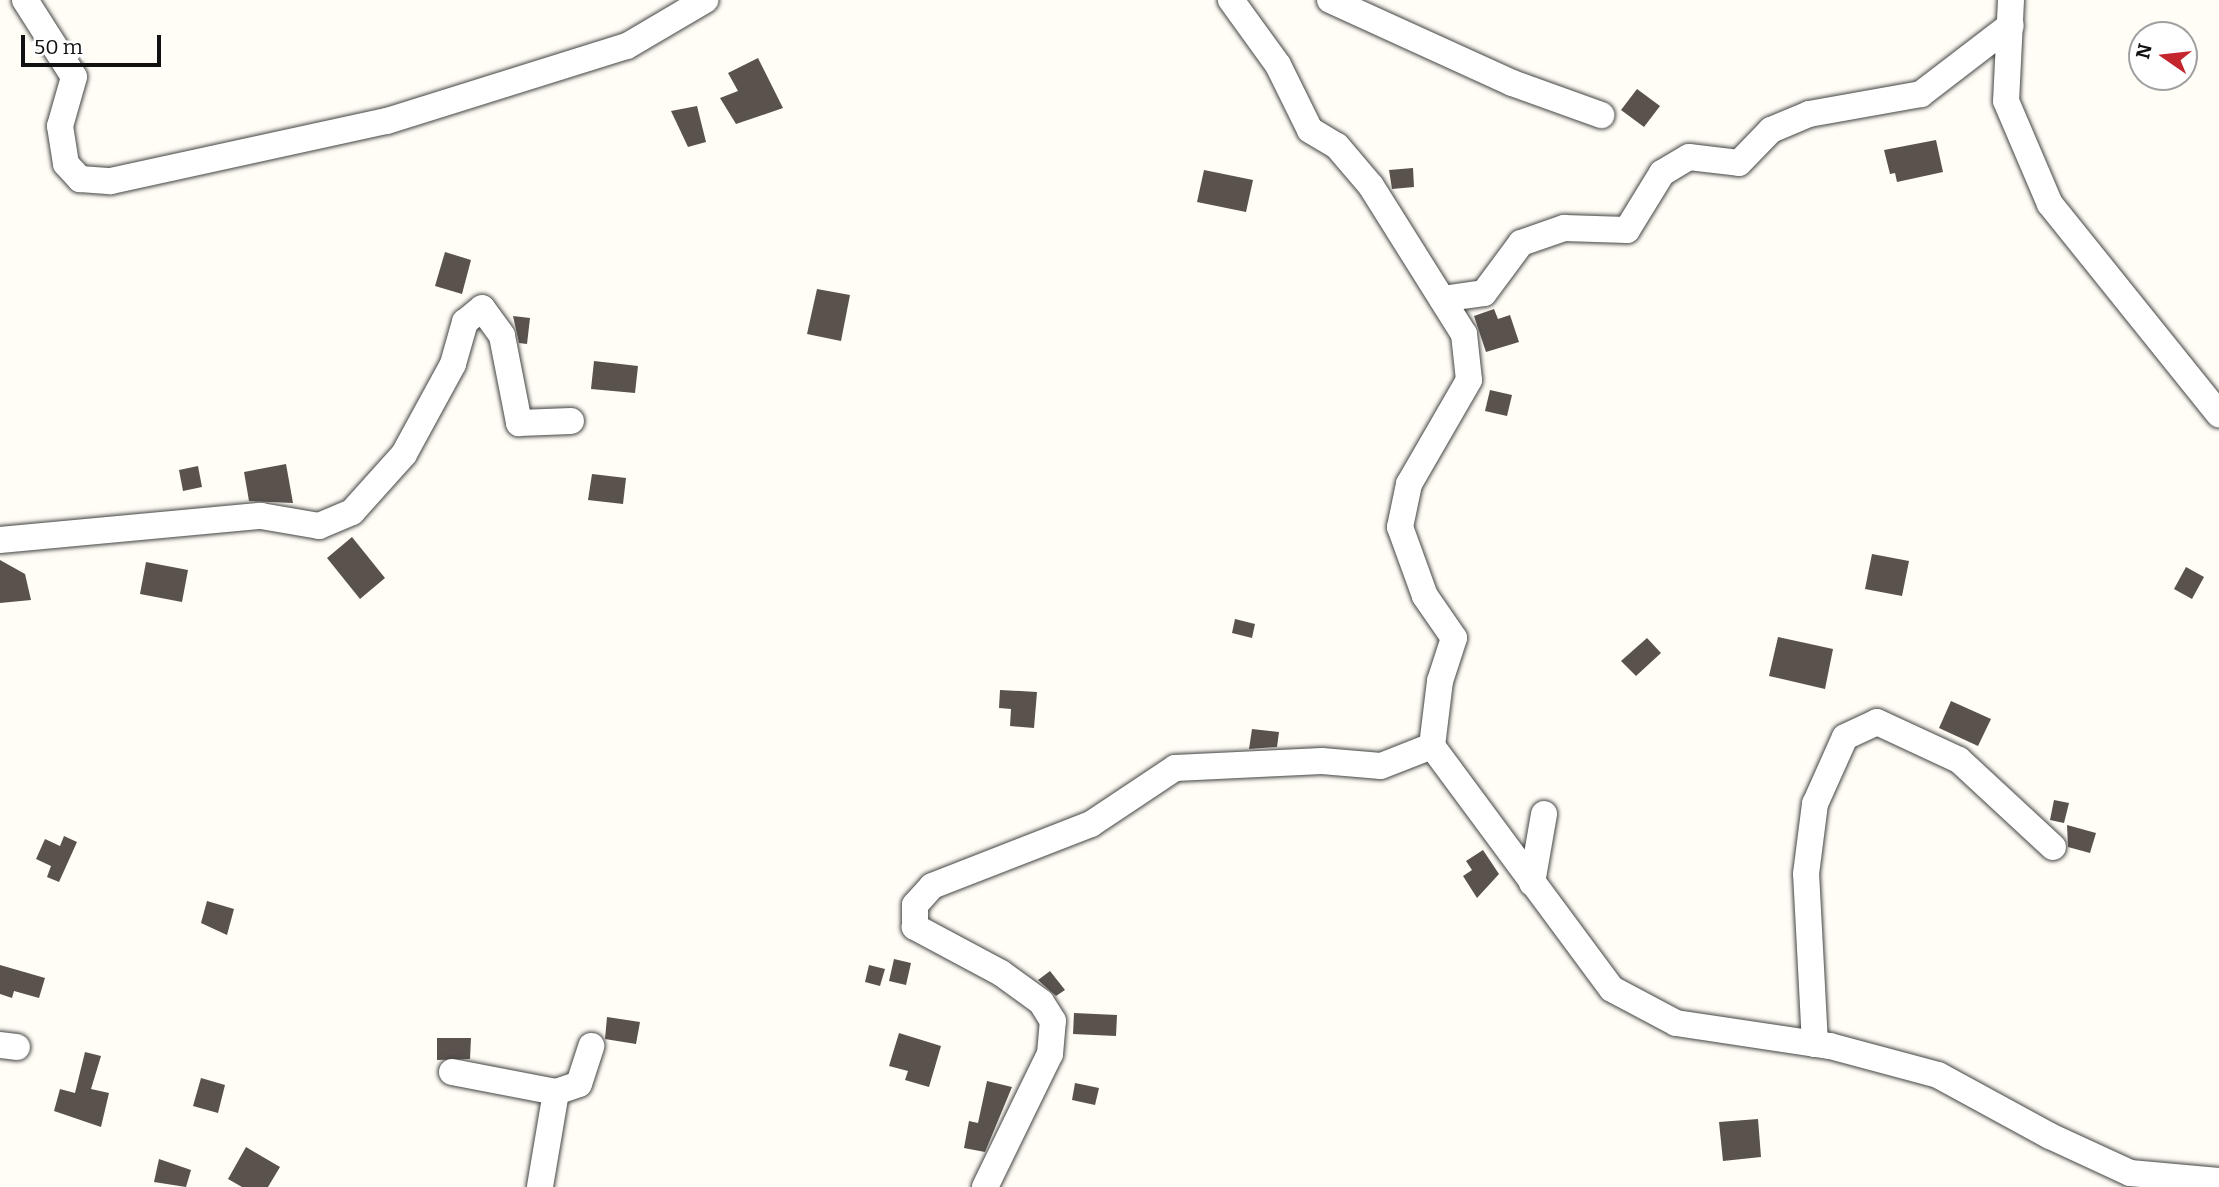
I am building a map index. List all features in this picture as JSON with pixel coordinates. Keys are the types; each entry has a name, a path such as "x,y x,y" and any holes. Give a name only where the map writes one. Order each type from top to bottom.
{"street":[{"path":"25,0 74,76 60,126 66,164 80,179 111,181 387,121 627,46 705,0"},
{"path":"1231,0 1278,65 1310,130 1337,145 1371,186 1464,334 1469,380 1409,484 1400,527 1425,596 1454,638 1440,681 1432,746 1612,989 1676,1023 1815,1044 1938,1075 2050,1136 2130,1173 2219,1181"},
{"path":"1330,0 1512,83 1601,115"},
{"path":"1442,299 1484,293 1521,243 1564,228 1627,230 1662,173 1689,157 1739,163 1771,130 1810,114 1921,94 2011,13"},
{"path":"2011,13 2006,101 2050,204 2219,414"},
{"path":"0,540 261,516 318,526 352,512 404,454 453,364 465,321 482,308 502,336 519,424 570,421"},
{"path":"1815,1044 1806,874 1815,804 1845,737 1877,722 1959,760 2053,847"},
{"path":"985,1187 1050,1054 1053,1021 1041,1002 1001,973 915,927 915,905 932,886 1091,824 1175,768 1322,761 1381,766 1432,746"},
{"path":"1532,883 1544,814"},
{"path":"452,1072 556,1092 579,1084 591,1046"},
{"path":"540,1187 556,1092"}],"building":[{"path":"758,58 783,108 736,124 720,98 738,91 728,73"},
{"path":"1637,89 1660,106 1644,127 1621,110"},
{"path":"697,106 706,142 688,147 671,111"},
{"path":"1936,140 1943,172 1897,182 1895,173 1890,174 1884,150"},
{"path":"1413,168 1414,187 1392,189 1389,170"},
{"path":"1204,170 1253,180 1246,212 1197,202"},
{"path":"445,252 471,260 462,294 435,286"},
{"path":"817,289 850,295 841,341 807,334"},
{"path":"1494,309 1498,319 1510,315 1519,342 1486,352 1474,316"},
{"path":"513,316 530,318 527,344 519,343"},
{"path":"594,361 638,366 635,393 591,389"},
{"path":"1490,390 1512,395 1507,416 1485,411"},
{"path":"286,464 293,503 249,501 244,472"},
{"path":"198,466 202,487 183,491 179,470"},
{"path":"592,474 626,478 623,504 588,500"},
{"path":"352,537 385,578 360,599 327,558"},
{"path":"1872,554 1909,561 1902,596 1865,589"},
{"path":"0,560 25,574 31,600 0,603"},
{"path":"146,562 188,570 182,602 140,594"},
{"path":"2186,567 2204,577 2192,599 2174,589"},
{"path":"1235,619 1255,624 1252,638 1232,633"},
{"path":"1778,637 1833,649 1825,689 1769,676"},
{"path":"1647,638 1661,653 1636,676 1621,661"},
{"path":"1000,690 1037,692 1034,728 1010,726 1011,709 999,708"},
{"path":"1951,701 1991,719 1978,746 1939,728"},
{"path":"1252,729 1279,732 1277,747 1249,749"},
{"path":"2054,800 2069,803 2064,823 2050,820"},
{"path":"2067,825 2096,833 2090,853 2068,847"},
{"path":"64,836 77,842 59,882 47,877 51,866 36,859 45,839 60,846"},
{"path":"1483,850 1499,874 1477,898 1463,876 1472,870 1466,861"},
{"path":"207,901 234,909 227,935 201,923"},
{"path":"894,959 911,963 906,985 889,981"},
{"path":"0,965 45,978 39,998 14,991 12,998 0,994"},
{"path":"869,965 885,969 880,986 865,982"},
{"path":"1050,971 1065,990 1056,996 1038,980"},
{"path":"1074,1013 1117,1015 1116,1036 1073,1034"},
{"path":"607,1017 640,1022 636,1044 605,1039"},
{"path":"899,1033 941,1046 929,1087 905,1080 908,1071 889,1066"},
{"path":"437,1038 471,1038 470,1059 437,1060"},
{"path":"85,1052 101,1056 91,1089 109,1093 101,1127 54,1111 60,1089 75,1093"},
{"path":"201,1078 225,1085 218,1113 193,1106"},
{"path":"987,1081 1012,1087 985,1152 964,1148 969,1121 978,1123"},
{"path":"1075,1083 1099,1088 1095,1105 1072,1100"},
{"path":"1758,1119 1761,1157 1723,1161 1719,1122"},
{"path":"246,1147 280,1167 268,1187 242,1187 228,1179"},
{"path":"159,1159 191,1170 186,1187 154,1182"}]}
